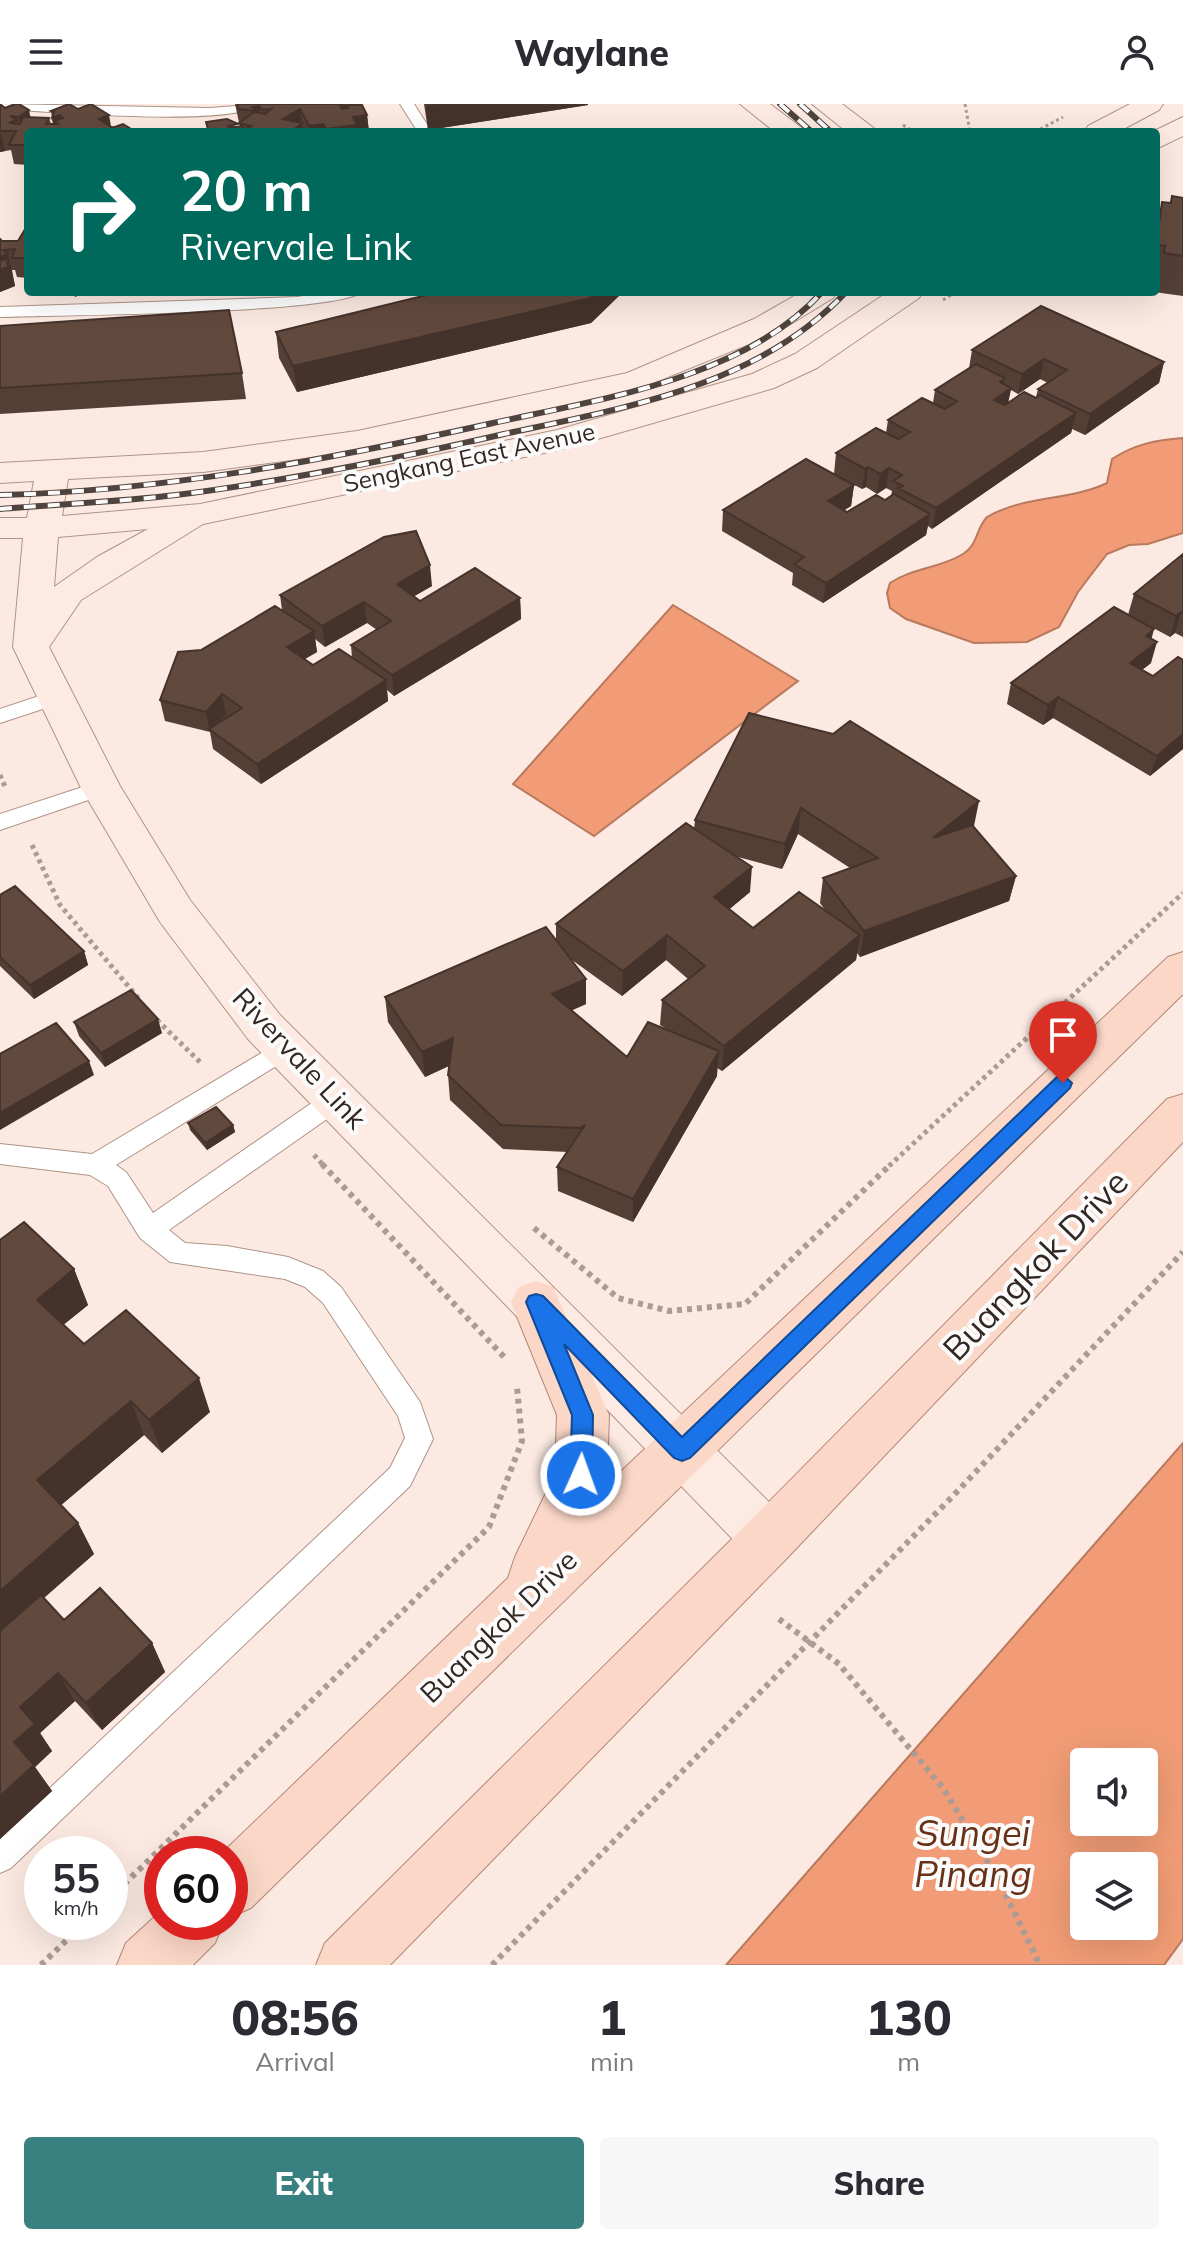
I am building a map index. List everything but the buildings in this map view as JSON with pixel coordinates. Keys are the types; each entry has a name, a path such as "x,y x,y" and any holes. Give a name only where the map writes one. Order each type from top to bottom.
{"main road":[{"path":"753,104 786,128"},
{"path":"825,104 859,128"},
{"path":"1105,128 1150,104"},
{"path":"1160,139 1183,125"},
{"name":"Sengkang East Avenue","path":"0,528 42,528 200,514 563,439 763,381 806,361 902,296"},
{"name":"Sengkang East Avenue","path":"0,473 203,462 357,441 636,380 765,326 809,297"},
{"name":"Rivervale Link","path":"53,471 42,528 31,647 101,788 175,911 264,1027 769,1539"},
{"path":"31,647 68,592 200,514"},
{"name":"Buangkok Drive","path":"248,1869 1183,968"},
{"name":"Buangkok Drive","path":"347,1965 769,1539 1183,1112"},
{"path":"518,1606 565,1514 581,1475 583,1415 536,1302"},
{"path":"148,1965 175,1940"}],"lane":[{"path":"0,105 210,112 254,104"},
{"path":"407,104 422,128"},
{"path":"0,312 297,302 331,296"},
{"path":"0,716 54,698"},
{"path":"9,819 101,788"},
{"path":"95,1165 285,1048"},
{"path":"149,1230 335,1100"},
{"path":"0,1154 95,1165 117,1179 149,1230 179,1254 242,1259 288,1268 314,1279 332,1295 410,1411 419,1439 400,1477 0,1857"}],"path":[{"path":"965,104 969,128"},
{"path":"0,775 9,819 60,905 147,1008"},
{"path":"533,1228 618,1298 669,1311 745,1304 865,1188 1183,893"},
{"path":"155,1019 223,1086"},
{"path":"492,1965 1102,1341 1183,1252"},
{"path":"779,1619 839,1664 943,1788 997,1877 1040,1965"},
{"path":"41,1965 67,1940"}],"water":[{"path":"1183,438 1183,533 1148,544 1129,545 1107,554 1078,592 1059,627 1027,642 974,643 906,619 890,608 887,593 890,583 963,554 972,546 987,517 1017,505 1093,489 1107,483 1112,459 1146,444"},
{"path":"673,605 798,681 594,836 513,784"},
{"name":"Sungei Pinang","path":"1183,1443 1183,1939 1164,1965 726,1965"}],"railway":[{"path":"780,104 807,128"},
{"path":"800,104 827,128"},
{"path":"0,495 123,487 244,472 364,450 619,395 710,366 751,346 789,322 818,296"},
{"path":"0,509 154,497 259,483 341,469 596,414 687,388 731,371 772,350 811,324 842,296"}],"route":[{"path":"581,1475 583,1415 536,1302 682,1451 1063,1083"}]}
